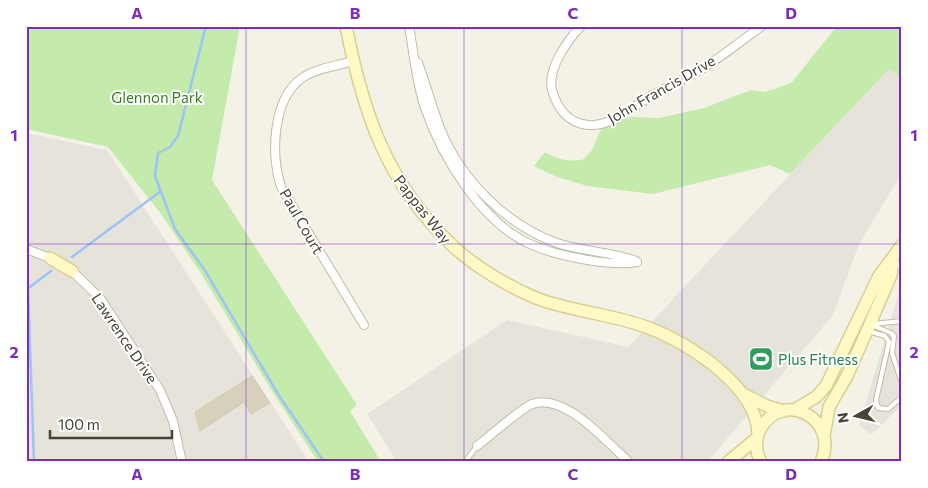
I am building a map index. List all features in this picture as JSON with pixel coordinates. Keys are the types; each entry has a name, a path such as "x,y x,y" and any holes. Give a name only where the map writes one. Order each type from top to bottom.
{"street":[{"name":"Pappas Way","path":"346,26 353,61 382,151 401,184 454,247 495,277 536,298 649,328 673,340 714,367 745,395 767,406 789,410 813,418 825,440"},
{"path":"408,26 418,84 425,108 449,162 476,200 504,226 529,244 555,254 618,265 638,262 626,257 566,246 536,234 516,223 482,194 466,174 440,128 413,50"},
{"name":"John Francis Drive","path":"581,26 571,36 553,72 552,87 555,100 563,114 576,122 588,125 614,119 704,68 762,26"},
{"name":"Paul Court","path":"353,61 303,77 288,93 281,107 274,155 276,172 282,189 364,325"},
{"path":"728,462 757,435 764,422 773,415 789,410 822,392 879,276 902,244"},
{"name":"Lawrence Drive","path":"26,249 50,258 72,271 92,288 103,302 160,390 171,416 182,462"},
{"path":"821,462 830,407 847,376 869,327 890,275 893,259"},
{"path":"859,318 869,327"},
{"name":"Pappas Way","path":"745,395 758,420 756,448 761,462"},
{"path":"477,446 531,404 552,402 570,410 629,462"},
{"path":"825,440 829,462"}],"lane":[{"path":"893,259 902,269"},
{"path":"869,327 902,321"},
{"path":"869,327 891,333 894,336 892,353 902,383"},
{"path":"869,327 885,336 889,342 876,400 878,408 888,409 902,397"},
{"path":"465,462 477,446"}],"shaded area":[{"path":"889,69 902,78 902,173 859,244 833,315 707,462 397,462 367,414 507,320 628,347"},
{"path":"26,133 107,150 309,462 26,462"},
{"path":"902,282 902,405 871,435 859,425"}],"green space":[{"name":"Glennon Park","path":"26,26 240,26 212,180 357,405 350,411 381,462 318,462 270,388 202,275 161,214 108,147 26,129"},
{"path":"837,26 902,26 902,78 889,69 790,174 770,165 653,194 587,186 557,177 534,166 545,152 564,160 584,159 592,150 602,127 630,117 659,118 704,108 751,90 764,92 792,82"}],"building":[{"path":"252,376 270,403 251,414 244,402 200,431 195,412"}],"waterway":[{"path":"206,26 178,136 170,147 158,153 155,176 175,229 204,269 278,394 324,462"},
{"path":"72,257 161,191"},
{"path":"26,290 51,271"},
{"path":"28,288 34,462"}],"place":[{"name":"Plus Fitness","path":"761,359"}]}
